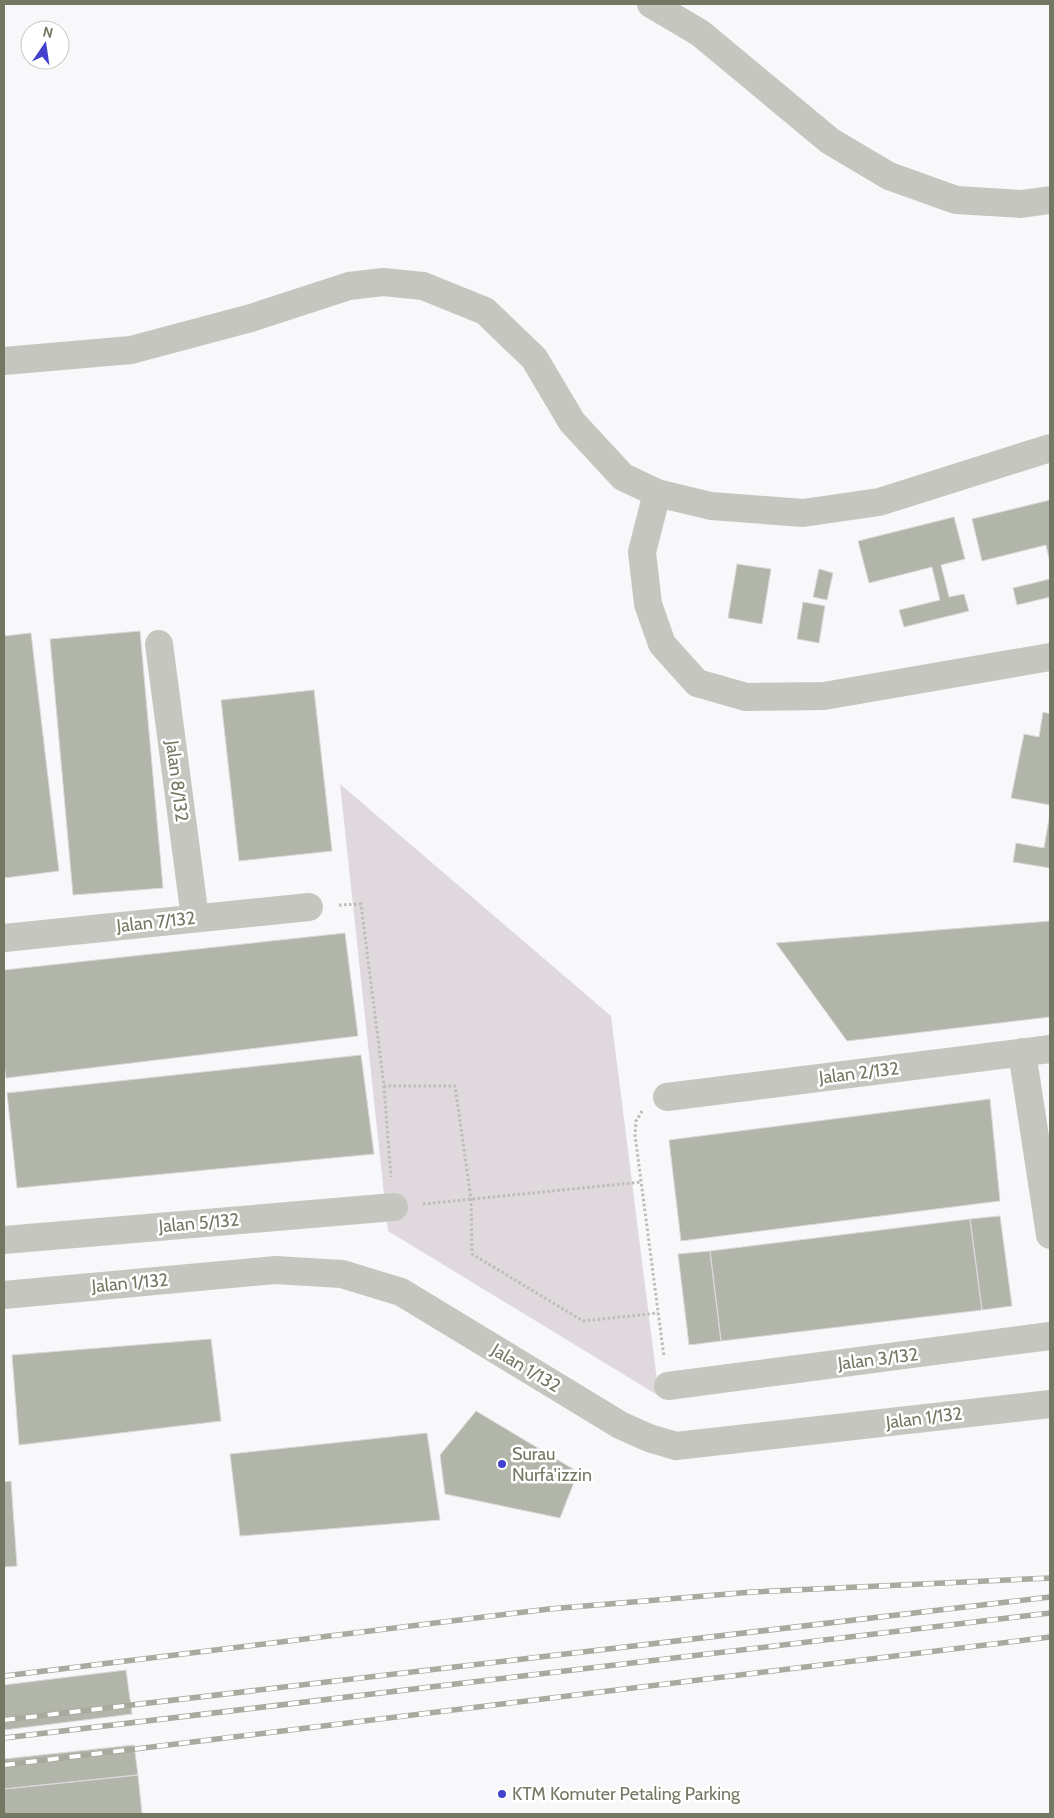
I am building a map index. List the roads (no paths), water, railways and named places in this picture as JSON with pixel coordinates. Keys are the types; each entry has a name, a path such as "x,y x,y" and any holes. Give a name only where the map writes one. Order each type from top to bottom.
{"street":[{"path":"652,4 700,33 830,141 889,176 956,200 1021,204 1050,200"},
{"path":"4,361 131,350 251,318 350,286 383,282 423,286 485,311 534,358 572,422 617,470 623,476 657,493 711,506 803,513 879,502 1050,448"},
{"path":"657,493 642,552 648,604 662,644 697,683 746,698 824,696 1050,657"},
{"name":"Jalan 8/132","path":"159,644 195,918"},
{"name":"Jalan 7/132","path":"4,938 309,907"},
{"name":"Jalan 2/132","path":"667,1097 1050,1049"},
{"path":"1022,1052 1050,1235"},
{"name":"Jalan 5/132","path":"4,1240 394,1207"},
{"name":"Jalan 1/132","path":"4,1295 275,1270 342,1274 401,1292 620,1425 649,1438 676,1446 1050,1404"},
{"name":"Jalan 3/132","path":"668,1386 1050,1336"}],"railway":[{"path":"4,1676 549,1609 752,1592 1050,1578"},
{"path":"4,1720 1050,1597"},
{"path":"4,1738 1050,1613"},
{"path":"4,1765 1050,1637"}],"place":[{"name":"Surau Nurfa'izzin","path":"502,1464"},
{"name":"KTM Komuter Petaling Parking","path":"502,1794"}]}
